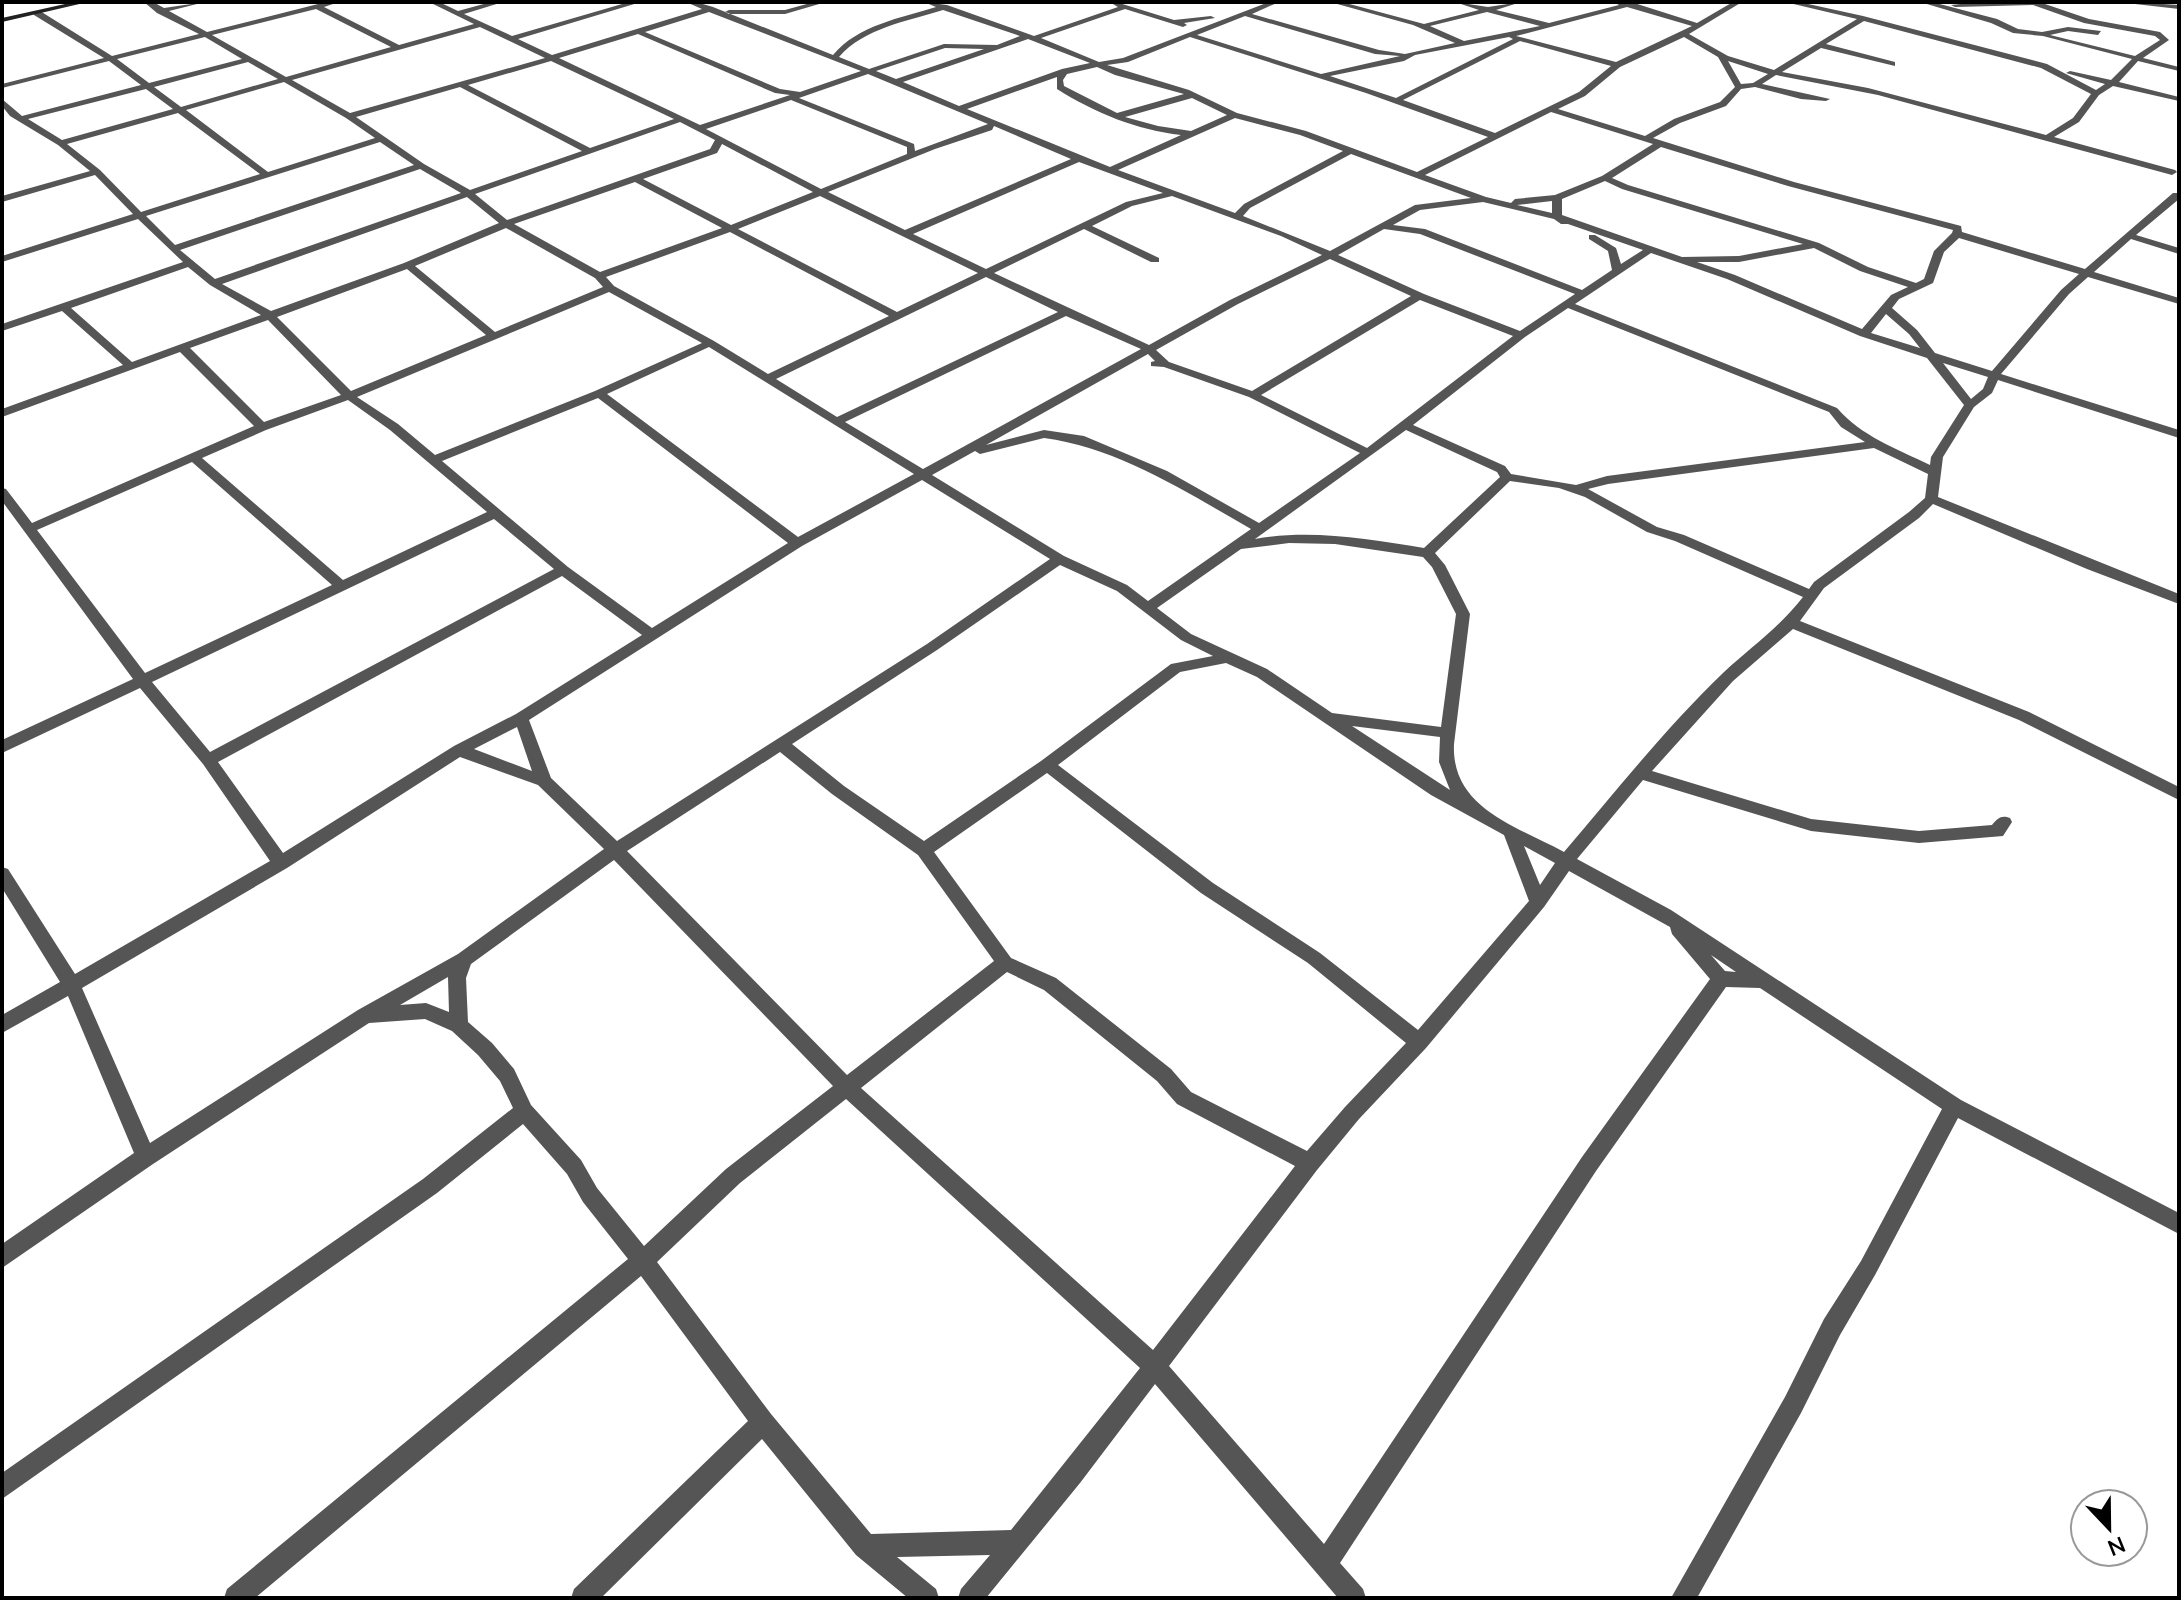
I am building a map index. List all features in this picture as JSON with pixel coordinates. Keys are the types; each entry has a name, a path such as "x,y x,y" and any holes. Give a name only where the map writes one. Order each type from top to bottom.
{"main road":[{"path":"2,20 84,2"}],"street":[{"path":"148,2 349,116 421,166 468,193 506,224 599,276 610,288 768,378 1059,559 1122,588 1186,637 1262,673 1437,791 1665,915 1954,1106 2179,1224"},
{"path":"160,11 201,2"},
{"path":"2,86 335,2"},
{"path":"433,2 700,128 820,192 1066,312 1148,348 1165,364"},
{"path":"456,14 499,2"},
{"path":"511,39 637,2"},
{"path":"690,2 994,121 1079,159 1218,209 1420,296 1521,335"},
{"path":"349,116 714,11 785,12 822,2"},
{"path":"928,2 1067,50 1118,73 1194,95 1234,115 1303,133 1483,199 1557,217 1783,297 1864,334 2179,434"},
{"path":"1112,2 1190,29 1187,34"},
{"path":"958,109 1065,71 1125,60 1241,12 1275,2"},
{"path":"1334,2 1423,26 1464,44 1501,48"},
{"path":"1459,2 1547,25"},
{"path":"1423,26 1517,2"},
{"path":"1422,178 1495,136 1582,94 1617,65 1684,34 1738,2"},
{"path":"1781,2 1831,19 1840,30"},
{"path":"1789,2 2179,99"},
{"path":"1924,2 1994,21 2016,36 2068,29 2179,44"},
{"path":"1940,6 2045,2"},
{"path":"2135,2 2179,7"},
{"path":"1316,77 1413,53 1507,36 1624,3 1696,25"},
{"path":"2035,3 2087,21 2157,34 2164,42"},
{"path":"896,82 1126,6"},
{"path":"318,7 397,47"},
{"path":"836,41 856,38 944,7"},
{"path":"1173,22 1241,12 1399,57"},
{"path":"37,13 110,58 267,175"},
{"path":"1755,85 1863,18"},
{"path":"61,143 281,78 478,25"},
{"path":"640,32 911,150"},
{"path":"1053,32 1067,50"},
{"path":"1187,34 1495,136"},
{"path":"970,1598 1072,1475 1310,1163 1419,1042 1538,902 1567,860 1640,773 1728,677 1791,623 1819,585 1931,499 1937,457 1970,405 1988,391 1995,374 2065,292 2177,196 2176,169 1950,115 1907,100 1775,73 1699,46 1684,34"},
{"path":"2042,34 2179,69"},
{"path":"1507,36 1617,65"},
{"path":"834,58 841,47 856,38"},
{"path":"1394,102 1519,39"},
{"path":"793,42 825,41"},
{"path":"2046,139 2076,120 2096,93 2114,82 2137,58 2164,42"},
{"path":"700,128 787,95 952,44 999,47"},
{"path":"1820,45 1892,64"},
{"path":"2013,50 2096,93"},
{"path":"1720,54 1739,87"},
{"path":"13,116 246,60"},
{"path":"1118,73 1125,60"},
{"path":"1065,71 1059,80 1060,87 1115,116 1132,116 1165,131 1192,134"},
{"path":"461,84 587,150"},
{"path":"1644,140 1677,121 1723,104 1739,87 1755,85 1801,97 1826,99"},
{"path":"1132,116 1169,99 1194,95"},
{"path":"2,101 13,116 61,143 97,172 173,249 214,283 269,315 349,396 394,427 563,570 650,634"},
{"path":"1549,109 1862,204 1958,228 1957,234 1939,251 1929,281 1895,297 1864,334"},
{"path":"1113,169 1234,115"},
{"path":"214,283 681,119"},
{"path":"599,276 729,229 911,150 932,147 989,128 994,121"},
{"path":"1165,131 1171,144"},
{"path":"2,259 380,139"},
{"path":"2,413 408,265 506,224 714,151 720,139"},
{"path":"1506,203 1557,198 1605,178 1659,144"},
{"path":"1236,217 1247,206 1349,151"},
{"path":"906,233 1079,159"},
{"path":"173,249 421,166"},
{"path":"2,199 97,172"},
{"path":"1418,207 1422,178"},
{"path":"1605,178 1625,187 1816,245 1864,269 1917,287"},
{"path":"638,180 897,316"},
{"path":"768,378 941,297 985,272 1008,265 1129,204 1171,194"},
{"path":"1557,198 1557,217"},
{"path":"2,1025 281,863 459,750 521,718 797,543 920,473 957,456 1148,348 1418,207 1483,199"},
{"path":"1218,209 1247,206"},
{"path":"1398,217 1422,231 1581,293"},
{"path":"1557,217 1613,250 1617,270"},
{"path":"1085,226 1155,260"},
{"path":"1379,226 1422,231"},
{"path":"1957,234 2179,301"},
{"path":"2131,236 2179,251"},
{"path":"1675,260 1739,259 1816,245"},
{"path":"1149,607 1406,426 1521,335 1649,250"},
{"path":"2,328 190,263"},
{"path":"408,265 495,337"},
{"path":"31,528 262,427 349,396 610,288"},
{"path":"1253,395 1420,296"},
{"path":"1566,304 1833,410 1845,424 1876,444 1935,472"},
{"path":"65,308 130,366"},
{"path":"1887,309 1913,332 1970,405"},
{"path":"835,422 1066,312"},
{"path":"433,460 599,393 710,343"},
{"path":"182,347 262,427"},
{"path":"1125,362 1165,364 1253,395 1367,452"},
{"path":"599,393 797,543"},
{"path":"1406,426 1501,469 1507,477 1576,489 1609,504 1660,535 1679,538 1811,595"},
{"path":"957,456 1044,434 1080,439 1163,474 1258,528"},
{"path":"1576,489 1607,480 1876,444"},
{"path":"193,456 342,587"},
{"path":"1427,553 1507,477"},
{"path":"4,497 31,528 142,680 208,760 281,863"},
{"path":"1931,499 2179,599"},
{"path":"2,747 494,514"},
{"path":"1233,547 1277,537 1341,539 1427,553 1438,565 1463,614 1443,757 1457,790 1472,809"},
{"path":"2,1257 146,1157 365,1016 464,959 614,851 932,647 1059,559"},
{"path":"208,760 563,570"},
{"path":"1791,623 2024,716 2179,794"},
{"path":"1176,668 1186,637"},
{"path":"924,850 1047,765 1176,668 1226,658"},
{"path":"521,718 544,781 844,1085 1154,1366 1354,1598"},
{"path":"1326,718 1448,733"},
{"path":"780,743 838,790 924,850 1005,963 1050,984 1164,1075 1184,1098 1310,1163"},
{"path":"459,750 544,781"},
{"path":"1047,765 1207,888 1314,958 1419,1042"},
{"path":"1640,773 1811,825 1919,837 1997,831 2004,822"},
{"path":"1511,833 1538,902"},
{"path":"2,874 72,985 146,1157"},
{"path":"1665,915 1721,979 1766,980"},
{"path":"459,1025 457,978 464,959"},
{"path":"236,1598 643,1261 733,1176 844,1085 1005,963"},
{"path":"1324,1565 1589,1164 1721,979"},
{"path":"365,1016 426,1011 459,1025 507,1075 524,1111 574,1167 590,1195 763,1422 865,1546 927,1598"},
{"path":"1683,1598 1793,1405 1832,1327 1868,1268 1954,1106"},
{"path":"2,1487 430,1186 524,1111"},
{"path":"583,1598 763,1422"},
{"path":"865,1546 1016,1542"}]}
